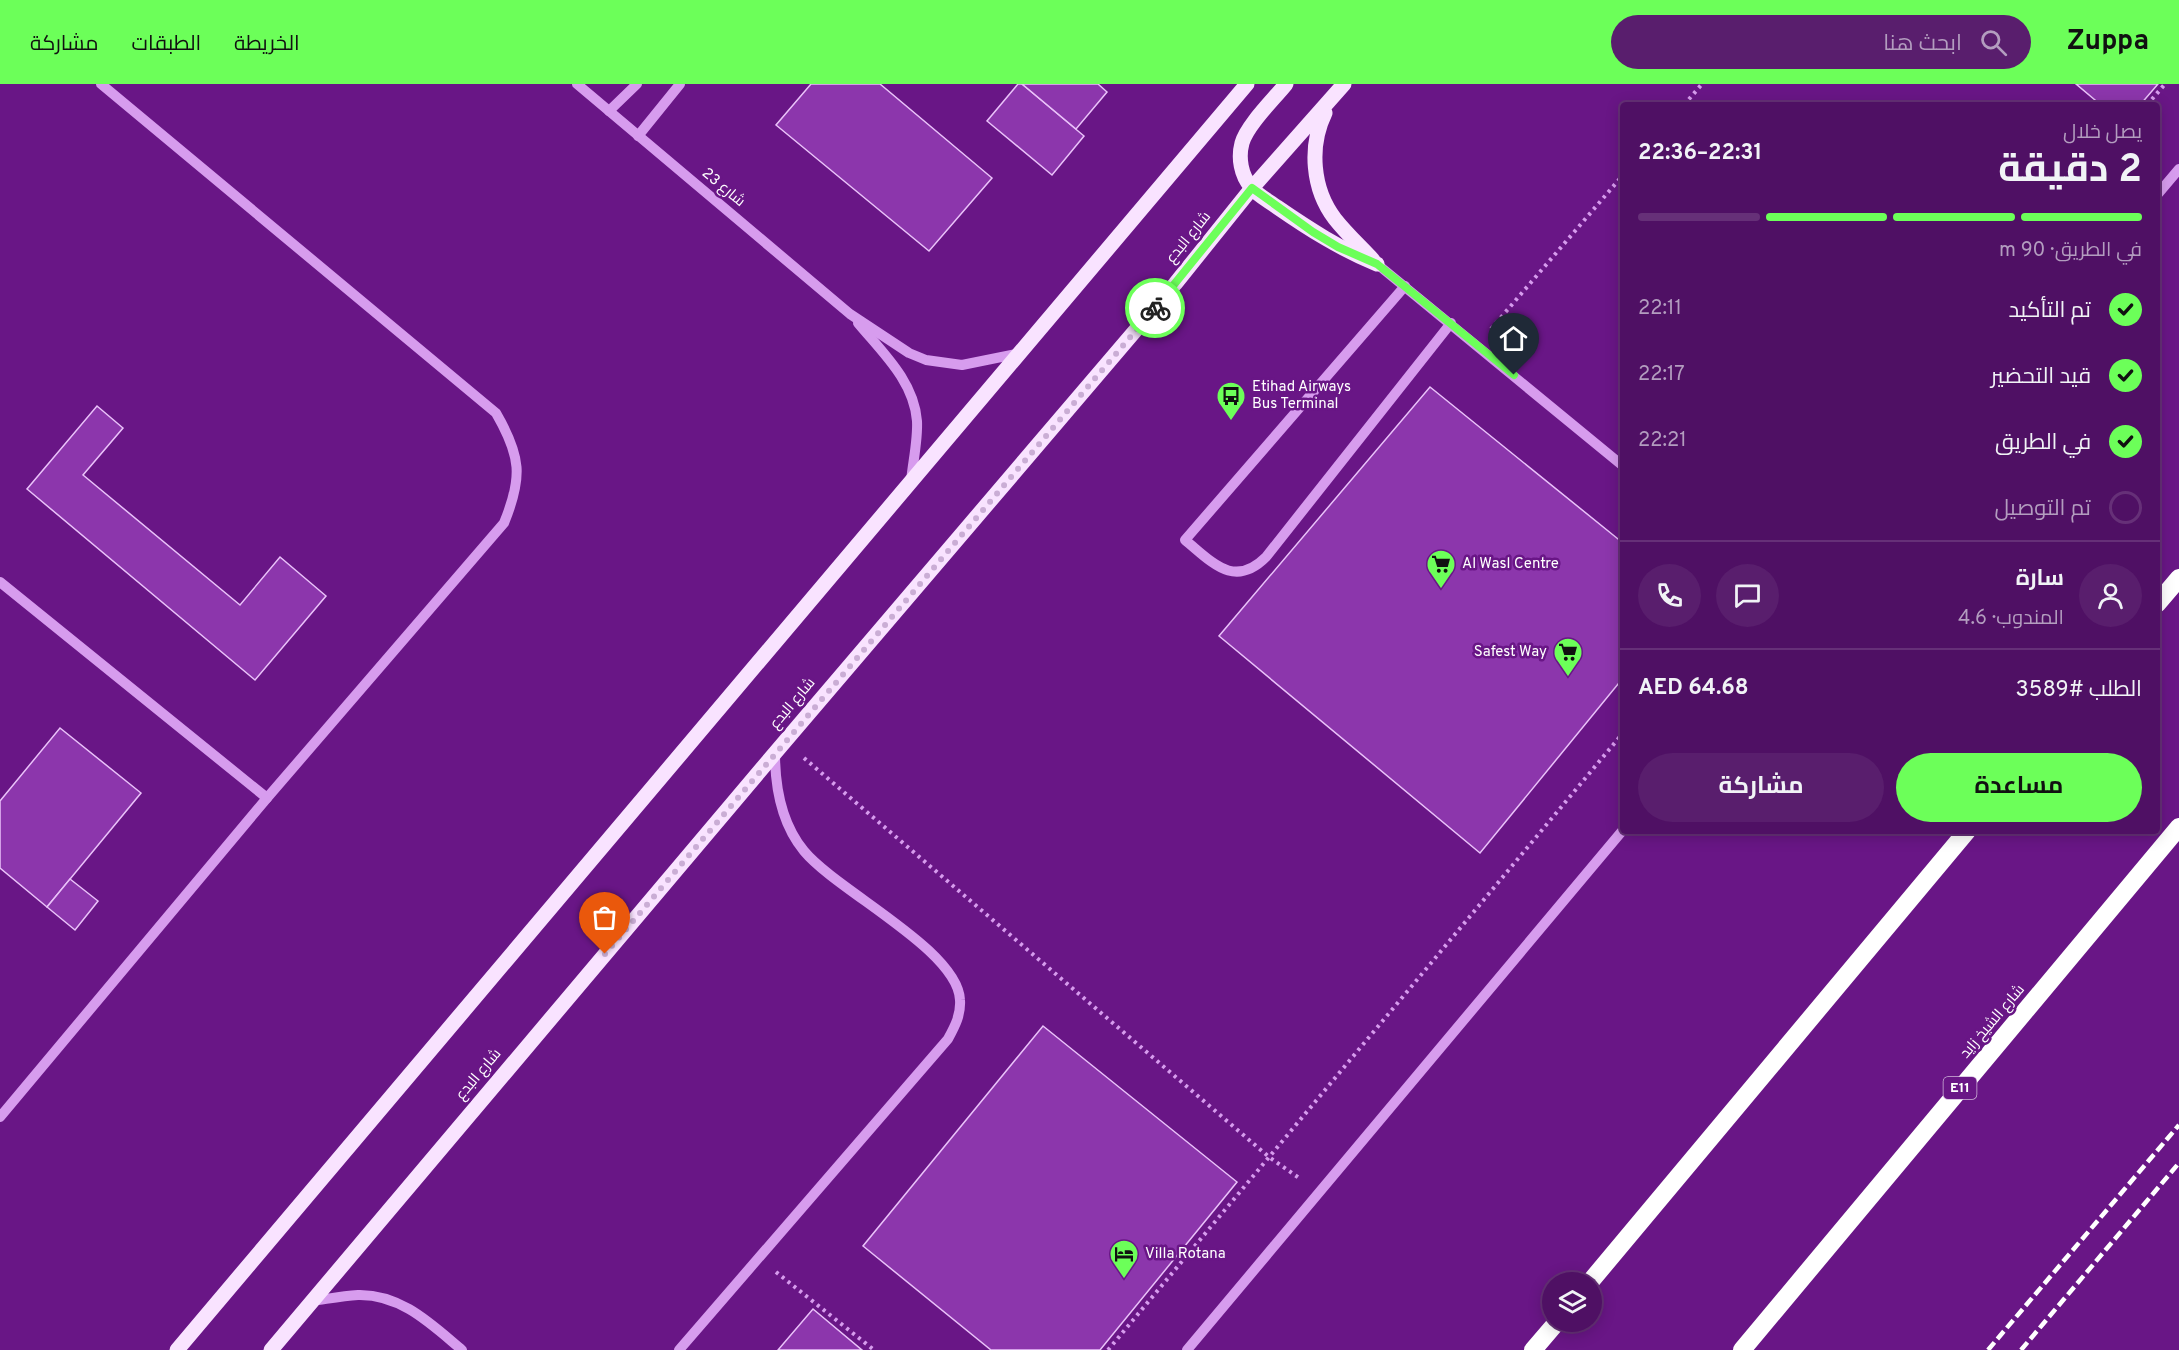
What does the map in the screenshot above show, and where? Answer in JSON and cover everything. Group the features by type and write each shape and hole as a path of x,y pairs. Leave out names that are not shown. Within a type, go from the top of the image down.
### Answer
{"highway":[{"path":"2160,600 2179,578"},
{"name":"شارع الشيخ زايد","path":"1742,1350 2179,827"},
{"path":"1598,1272 1964,834"},
{"path":"1533,1350 1548,1332"}],"main road":[{"path":"177,1350 1247,84"},
{"path":"1286,84 1242,140 1240,163 1252,188 1313,232 1338,247 1377,264"},
{"name":"شارع البدع","path":"271,1350 780,747 1175,284 1252,188 1344,84"},
{"path":"1331,100 1320,123 1315,147 1316,172 1322,196 1334,218 1377,264"}],"street":[{"path":"0,1117 267,798 504,523 515,496 517,467 515,457 510,438 496,413 101,84"},
{"name":"شارع 23","path":"577,84 850,314 909,353 926,360 962,365 981,363 1021,353"},
{"path":"609,111 637,84"},
{"path":"638,136 680,84"},
{"path":"2160,191 2179,169"},
{"path":"1377,264 1620,464"},
{"path":"1405,286 1185,540 1213,564 1235,573 1258,566 1266,558 1451,323"},
{"name":"شارع 23","path":"850,314 898,371 914,403 917,421 910,484"},
{"path":"0,582 267,798"},
{"path":"679,1350 948,1039 958,1020 960,999 954,979 942,963 902,928 821,867 804,851 790,828 780,804 775,778 780,747"},
{"path":"1187,1350 1620,834"},
{"path":"312,1301 359,1295 398,1302 415,1311 462,1350"}],"path":[{"path":"1687,102 1702,84"},
{"path":"2150,102 2165,84"},
{"path":"1477,345 1620,179"},
{"path":"1108,1350 1620,737"},
{"path":"780,747 1269,1157 1320,1192"},
{"path":"759,1258 874,1350"}],"building":[{"path":"811,84 880,84 992,178 929,251 776,125"},
{"path":"1018,84 1022,84 1084,136 1052,175 987,121"},
{"path":"1022,84 1098,84 1107,92 1076,129"},
{"path":"2076,84 2158,84 2143,102 2097,102"},
{"name":"Al Wasl Centre","path":"1430,387 1620,541 1620,682 1480,853 1219,636"},
{"path":"97,406 123,428 83,475 240,605 280,557 326,596 255,680 27,489"},
{"path":"60,728 141,793 47,907 0,868 0,801"},
{"path":"70,879 98,901 75,930 47,907"},
{"name":"Villa Rotana","path":"1043,1026 1237,1182 1100,1350 991,1350 863,1246"},
{"path":"813,1309 862,1350 778,1350"}],"railway":[{"path":"1988,1350 2179,1125"},
{"path":"2021,1350 2179,1163"}],"way so far":[{"path":"605,954 1155,308"}],"place":[{"name":"Etihad Airways Bus Terminal","path":"1231,422"},
{"name":"Al Wasl Centre","path":"1441,590"},
{"name":"Safest Way","path":"1568,678"},
{"name":"Villa Rotana","path":"1124,1280"}],"route":[{"path":"1155,308 1252,188 1313,232 1338,247 1377,264 1514,375"}]}
